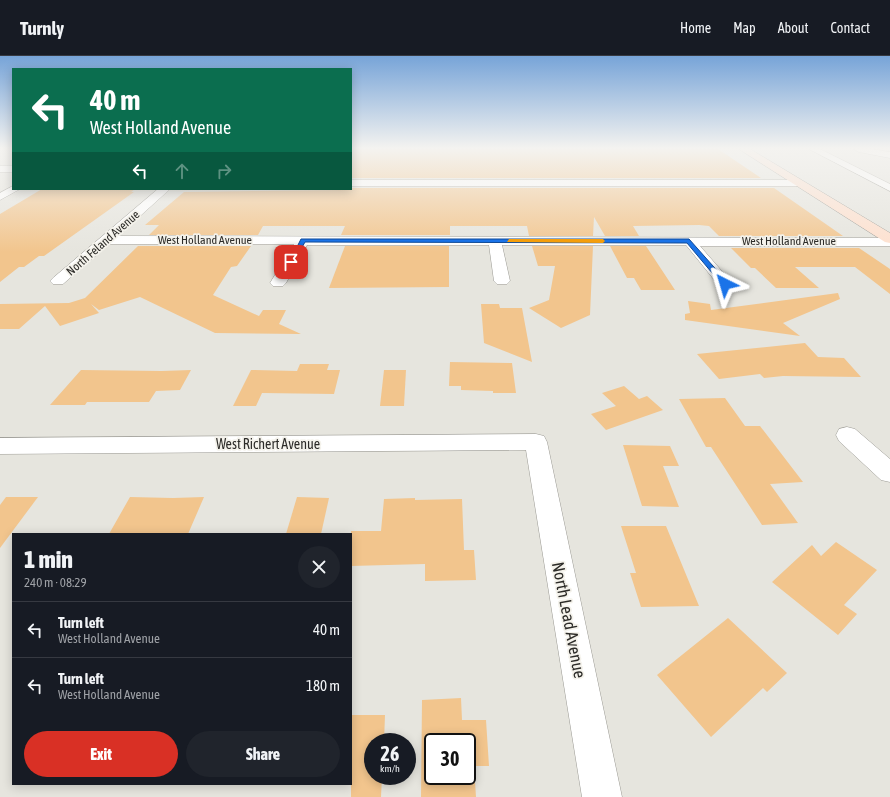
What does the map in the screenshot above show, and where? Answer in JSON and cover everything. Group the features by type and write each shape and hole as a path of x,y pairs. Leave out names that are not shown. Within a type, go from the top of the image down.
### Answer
{"main road":[{"path":"801,184 890,240"}],"street":[{"path":"0,197 13,190"},
{"name":"North Feland Avenue","path":"58,281 164,190"},
{"name":"West Holland Avenue","path":"106,240 890,240"},
{"path":"278,283 303,240"},
{"path":"495,241 502,281"},
{"path":"689,241 725,284"},
{"path":"847,435 890,472"},
{"name":"West Richert Avenue","path":"0,446 536,442"},
{"name":"North Lead Avenue","path":"536,442 602,797"}],"building":[{"path":"352,188 774,188 843,236 719,236 709,226 699,225 633,226 639,236 605,236 594,217 593,236 529,236 527,226 450,226 450,235 341,235 345,226 263,226 258,235 149,235 159,225 145,225 184,192 352,190"},
{"path":"40,190 134,190 131,192 134,192 44,256 39,256 24,267 19,267 0,282 0,214"},
{"path":"138,246 251,246 237,266 231,267 213,295 259,316 263,310 286,310 279,324 301,334 215,333 140,297 99,310 91,304 99,313 60,326 45,306 19,329 0,329 0,304 69,303 85,298"},
{"path":"345,246 449,246 449,287 329,288"},
{"path":"532,246 593,246 590,315 561,328 529,308 549,300 555,266 538,266"},
{"path":"610,246 646,246 675,290 641,290 634,278 627,278"},
{"path":"731,248 859,248 890,269 890,294 855,267 795,267 819,288 776,288 755,268 751,268"},
{"path":"838,293 840,299 783,323 800,336 685,320 685,314 690,313 688,301 710,304 711,310"},
{"path":"481,304 499,304 500,308 522,308 532,362 484,343"},
{"path":"805,343 818,357 844,358 861,377 783,376 764,378 760,374 719,379 697,354"},
{"path":"450,362 512,363 516,393 493,393 493,391 461,390 461,386 449,386"},
{"path":"300,364 329,364 327,370 340,370 334,394 262,393 256,406 233,406 251,370 297,371"},
{"path":"81,370 191,370 180,390 156,391 149,402 87,402 85,405 50,405"},
{"path":"384,370 406,370 404,406 380,406"},
{"path":"624,386 639,399 647,396 663,410 606,430 591,414 616,406 602,393"},
{"path":"725,398 745,426 760,426 803,482 770,484 798,523 762,525 711,447 706,447 679,399"},
{"path":"623,445 670,446 679,466 663,466 679,507 642,506"},
{"path":"6,497 38,497 0,548 0,505"},
{"path":"130,497 204,497 188,533 110,533"},
{"path":"297,497 329,498 321,533 286,533"},
{"path":"384,499 462,499 464,550 474,550 476,580 425,581 425,564 352,566 351,531 381,531"},
{"path":"621,526 666,526 699,606 641,607 630,573 636,573"},
{"path":"836,542 877,570 844,605 857,614 838,635 772,582 812,545 821,556"},
{"path":"728,618 787,673 767,692 763,688 711,737 657,675"},
{"path":"461,698 462,720 486,720 489,766 476,766 476,733 424,733 424,785 475,785 476,797 421,797 422,700"},
{"path":"352,715 385,715 384,733 364,733 364,785 382,785 381,797 351,797"}],"slow traffic":[{"path":"509,241 603,241"}],"route":[{"path":"291,262 303,240 689,241 725,284"}]}
